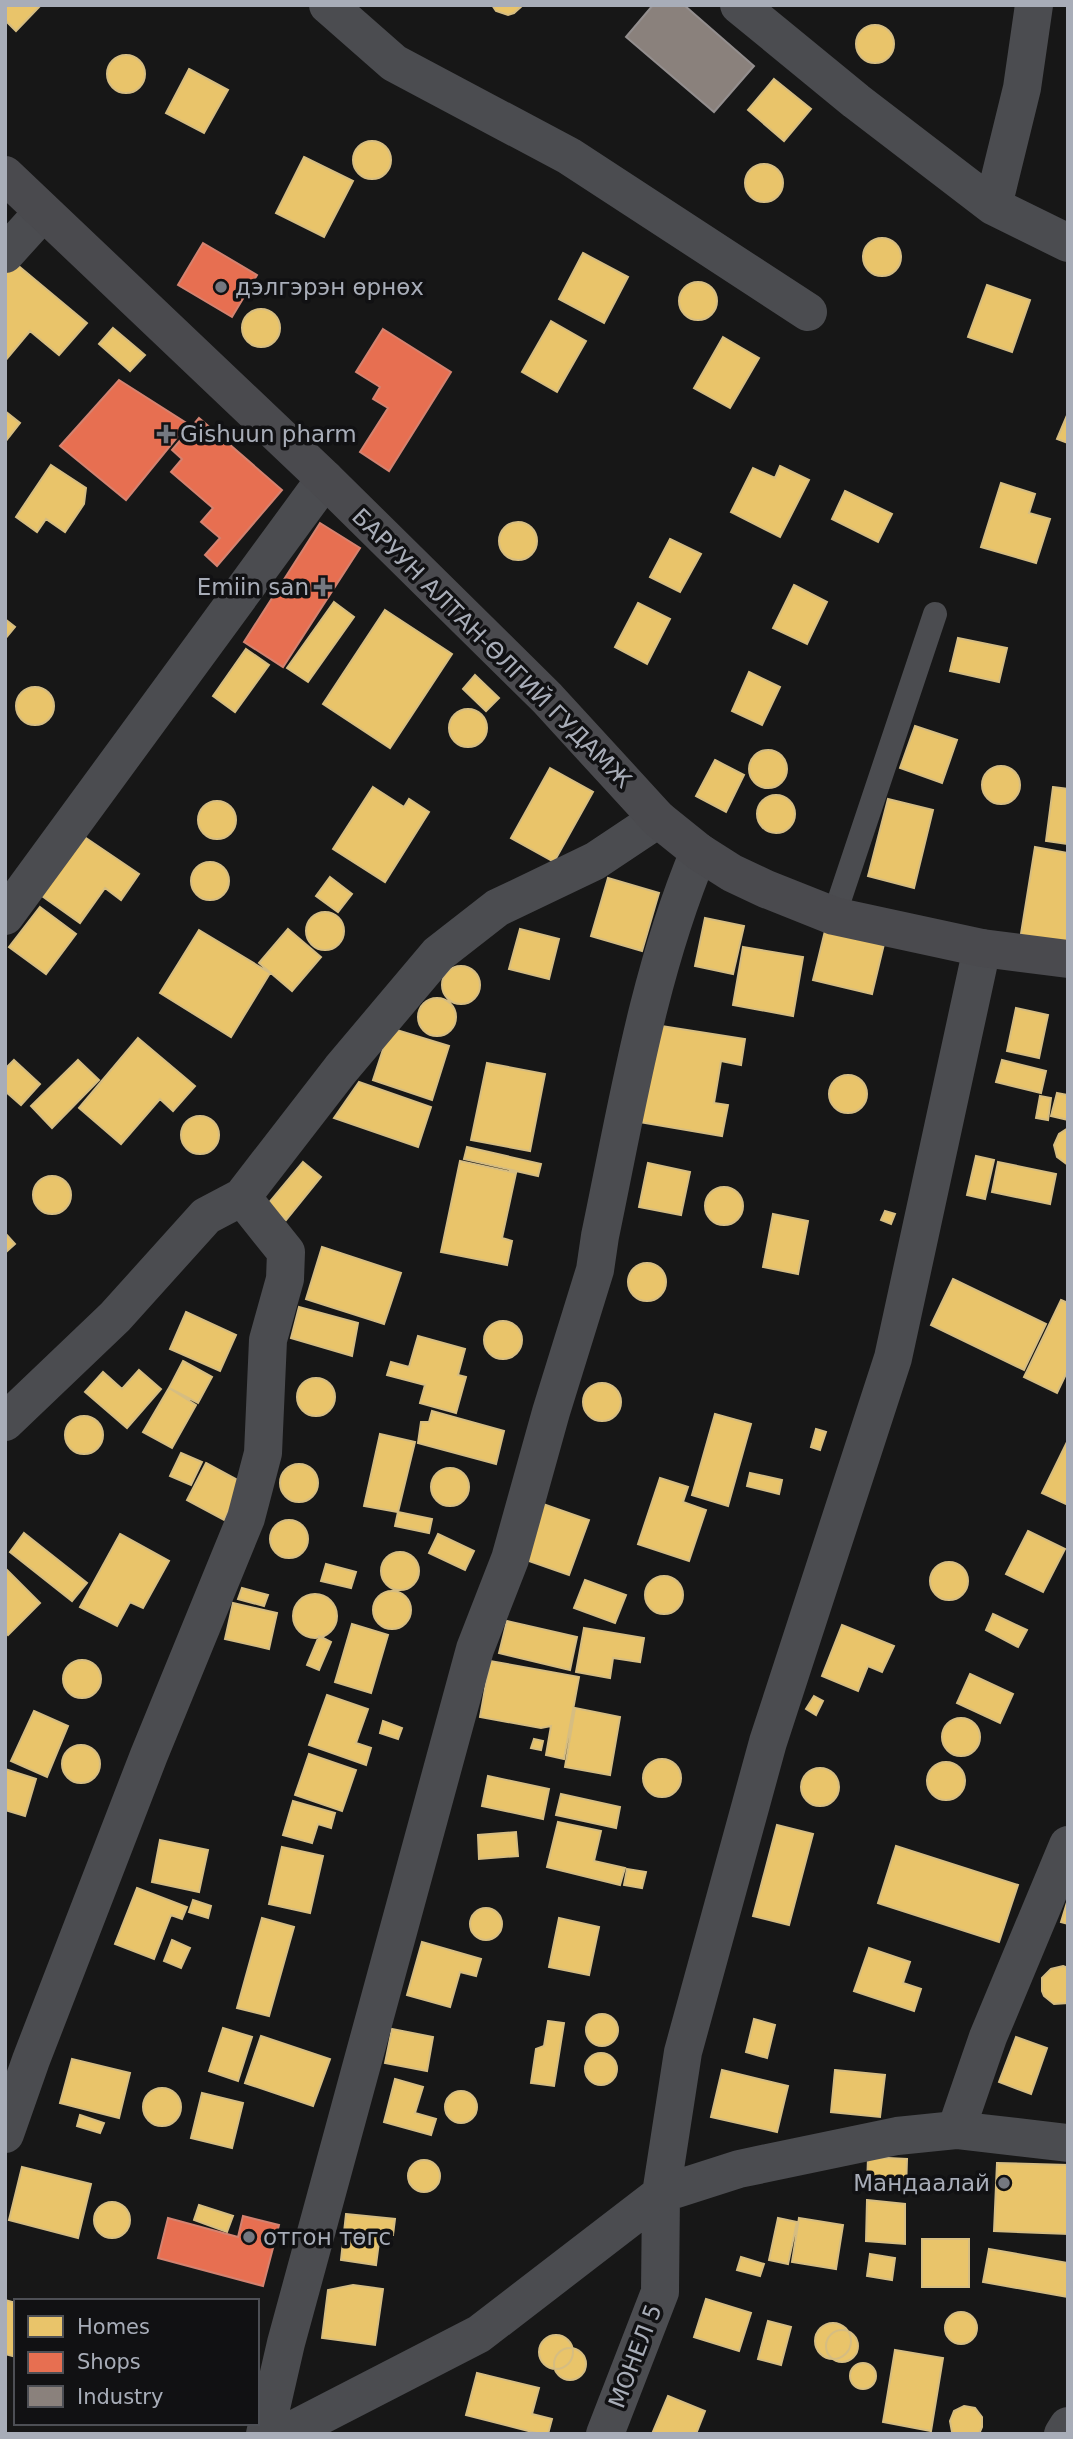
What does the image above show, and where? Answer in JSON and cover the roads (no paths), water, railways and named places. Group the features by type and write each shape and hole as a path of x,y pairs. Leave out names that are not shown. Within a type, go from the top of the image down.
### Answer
{"main road":[{"name":"БАРУУН АЛТАН-ӨЛГИЙ ГУДАМЖ","path":"5,174 325,479 547,698 658,818 699,852 732,873 834,916 982,948 1068,959"}],"street":[{"path":"328,5 394,63 569,156 808,312"},
{"path":"739,5 856,102 993,206 1068,243"},
{"path":"993,206 1022,88 1034,5"},
{"path":"5,254 43,212"},
{"path":"5,916 325,479"},
{"path":"5,1422 115,1317 206,1216 242,1197 341,1069 438,954 497,908 595,861 658,818"},
{"path":"265,2434 286,2343 475,1649 510,1559 551,1412 595,1270 646,1020 681,896 699,852"},
{"name":"МОНЕЛ 5","path":"606,2434 660,2292 661,2194 683,2052 768,1742 893,1358 982,948"},
{"path":"5,2134 149,1755 246,1518 263,1453 268,1340 285,1279 286,1252 242,1197"},
{"path":"956,2130 988,2037 1068,1845"},
{"path":"285,2434 479,2334 661,2194 739,2169 897,2136 956,2130 1068,2143"},
{"path":"1063,2434 1068,2426"}],"lane":[{"path":"834,916 935,614"}],"place":[{"name":"дэлгэрэн өрнөх","path":"221,287"},
{"name":"Gishuun pharm","path":"166,434"},
{"name":"Emiin san","path":"323,587"},
{"name":"Мандаалай","path":"1004,2183"},
{"name":"отгон төгс","path":"249,2237"}]}
